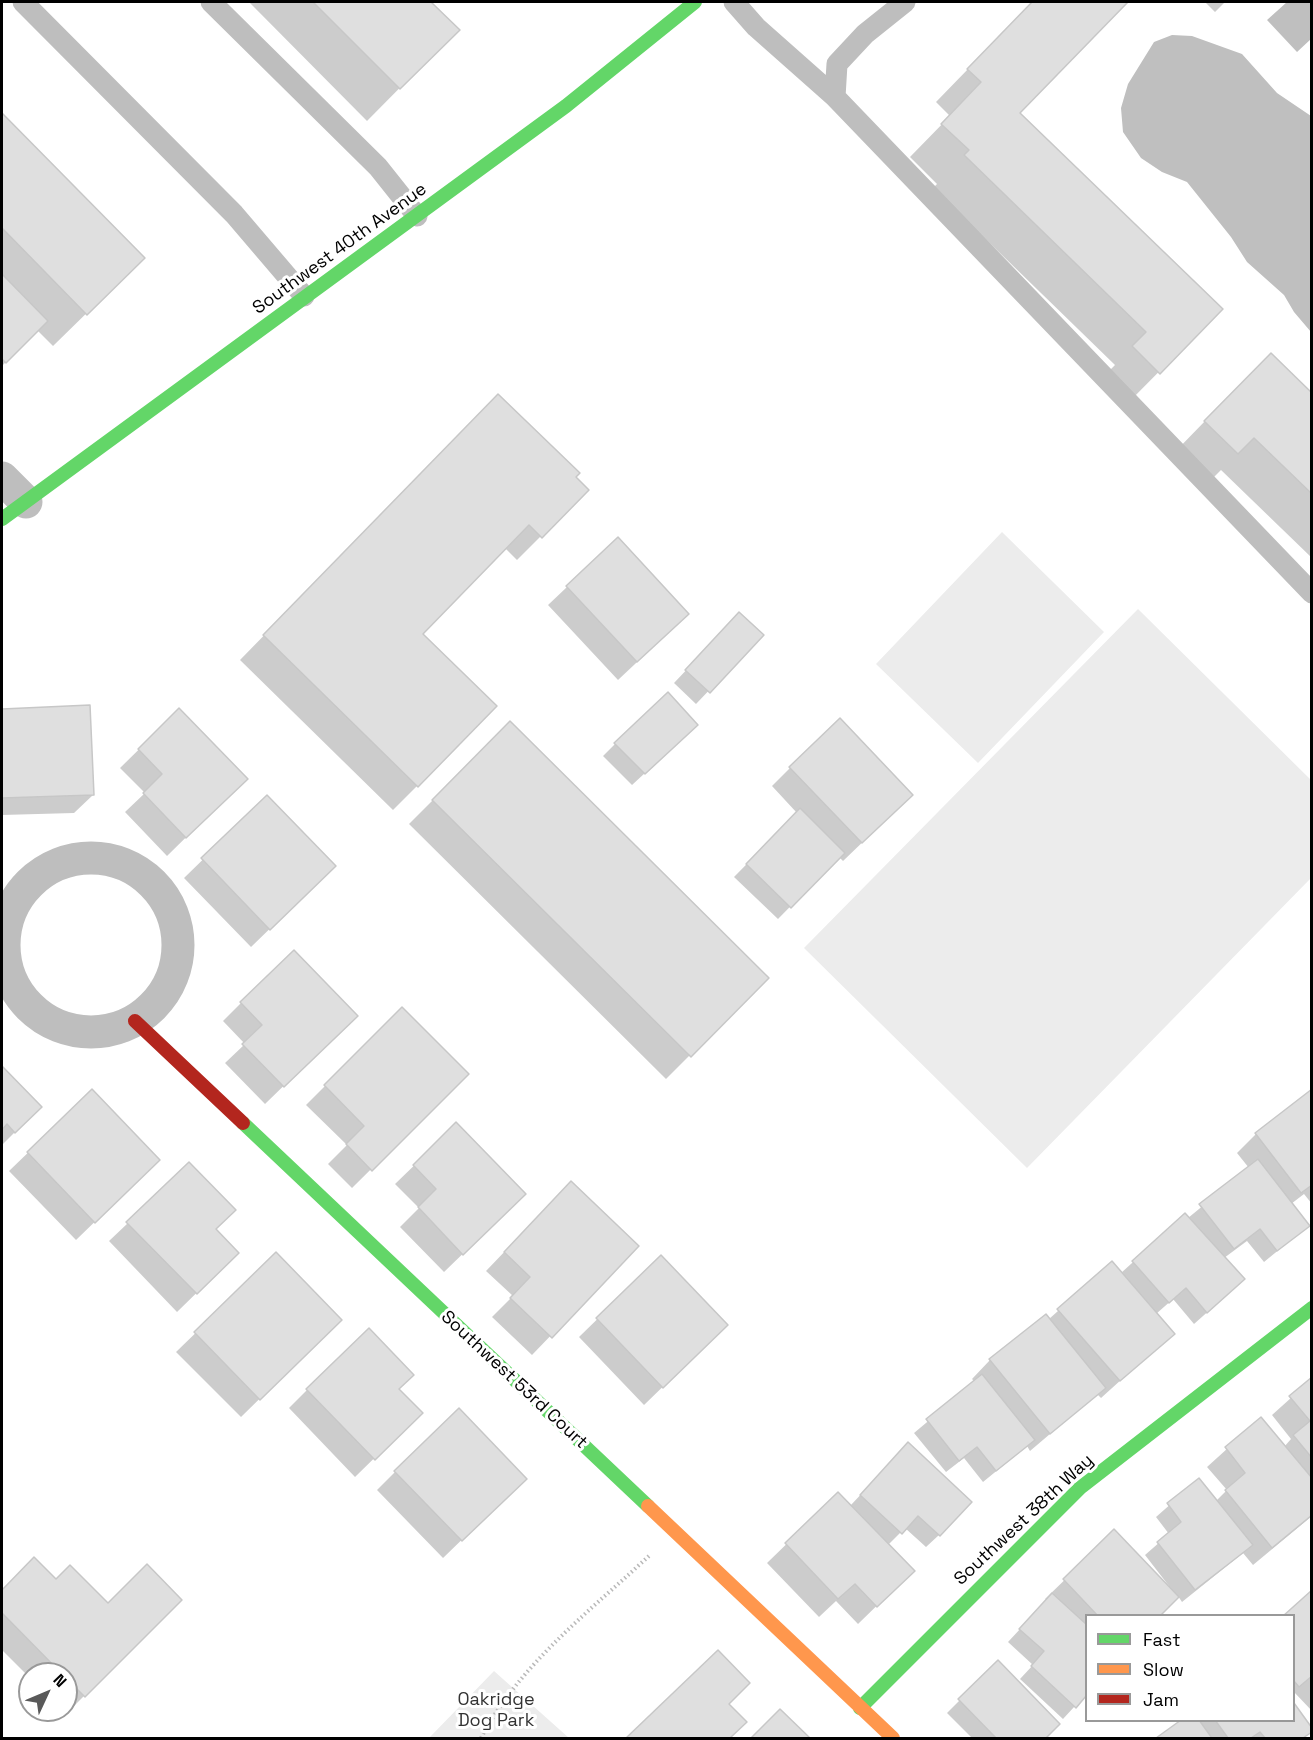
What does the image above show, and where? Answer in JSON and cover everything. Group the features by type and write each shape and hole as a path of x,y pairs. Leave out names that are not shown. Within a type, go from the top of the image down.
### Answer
{"street":[{"name":"Southwest 40th Avenue","path":"14,511 566,106 695,2"},
{"path":"2,478 14,511"},
{"path":"99,858 126,865 149,880 166,901 176,927 176,963 171,981 156,1004 135,1021 106,1032 76,1032 47,1021 23,1002 8,975 3,945 8,916 23,889 46,869 72,859 99,858"},
{"name":"Southwest 53rd Court","path":"135,1021 893,1738"},
{"name":"Southwest 38th Way","path":"860,1708 1080,1488 1311,1308"}],"lane":[{"path":"23,2 234,214 304,296"},
{"path":"211,2 378,167 417,216"},
{"path":"734,2 756,27 835,97 1311,593"},
{"path":"835,97 837,64 865,34 905,2"}],"path":[{"path":"481,1738 496,1709 533,1664 674,1532"}],"green space":[{"path":"1002,532 1104,632 978,763 876,664"},
{"path":"1138,609 1311,780 1311,878 1027,1168 804,948"},
{"name":"Oakridge Dog Park","path":"494,1671 569,1738 429,1738"}],"shaded area":[{"path":"1287,2 1311,2 1311,39 1297,52 1267,20"},
{"path":"1172,35 1192,36 1242,54 1277,93 1311,116 1311,332 1294,312 1284,295 1247,262 1231,237 1187,182 1162,172 1141,158 1123,132 1121,108 1128,84 1154,42"}],"building":[{"path":"313,2 431,2 460,30 400,89"},
{"path":"1032,2 1128,2 1020,113 1223,309 1160,374 1132,346 1146,332 964,155 969,150 941,124 981,82 967,69"},
{"path":"2,113 145,258 87,315 2,228"},
{"path":"2,274 48,321 6,363 2,359"},
{"path":"1271,353 1312,393 1312,494 1254,438 1238,454 1204,421"},
{"path":"498,394 580,473 576,477 589,490 542,538 529,525 423,634 497,706 418,787 263,635"},
{"path":"618,537 689,614 637,662 566,586"},
{"path":"739,612 764,635 710,693 685,670"},
{"path":"668,692 698,725 645,774 614,743"},
{"path":"90,705 94,795 2,798 2,709"},
{"path":"179,708 248,779 186,838 143,793 162,774 138,749"},
{"path":"840,718 913,795 862,843 789,767"},
{"path":"510,721 769,978 691,1057 432,800"},
{"path":"267,795 336,866 270,930 201,858"},
{"path":"800,808 845,853 791,908 746,864"},
{"path":"294,950 358,1016 284,1087 242,1044 262,1025 240,1002"},
{"path":"402,1007 469,1074 372,1171 346,1144 364,1126 324,1085"},
{"path":"2,1066 42,1107 15,1133 7,1124 2,1130"},
{"path":"92,1089 160,1160 95,1223 27,1152"},
{"path":"1312,1089 1312,1185 1301,1193 1255,1133"},
{"path":"456,1122 526,1194 463,1255 418,1207 436,1189 413,1165"},
{"path":"1258,1159 1310,1226 1277,1251 1260,1229 1234,1249 1199,1204"},
{"path":"189,1162 236,1210 216,1229 239,1253 197,1294 126,1222"},
{"path":"571,1181 639,1246 552,1338 510,1298 530,1277 504,1252"},
{"path":"1185,1213 1245,1279 1207,1313 1186,1288 1169,1303 1132,1261"},
{"path":"276,1252 342,1320 260,1400 194,1332"},
{"path":"661,1255 728,1325 663,1388 596,1318"},
{"path":"1112,1261 1175,1334 1120,1381 1057,1309"},
{"path":"1046,1314 1106,1388 1050,1434 989,1359"},
{"path":"369,1328 414,1375 399,1389 423,1413 375,1460 306,1389"},
{"path":"982,1374 1035,1440 996,1471 977,1447 959,1461 926,1419"},
{"path":"1312,1377 1312,1458 1293,1435 1310,1421 1289,1396"},
{"path":"459,1408 527,1479 462,1541 394,1471"},
{"path":"1261,1417 1312,1478 1312,1515 1272,1548 1225,1490 1245,1473 1225,1447"},
{"path":"908,1442 972,1502 940,1536 918,1516 902,1534 860,1495"},
{"path":"1199,1478 1253,1545 1195,1590 1157,1542 1181,1522 1167,1503"},
{"path":"838,1492 915,1571 877,1607 855,1584 838,1599 785,1543"},
{"path":"1114,1529 1179,1597 1162,1614 1096,1614 1063,1579"},
{"path":"34,1557 56,1579 70,1565 108,1603 147,1564 182,1600 85,1697 78,1690 78,1662 50,1662 2,1613 2,1590"},
{"path":"1312,1590 1312,1676 1299,1687 1295,1682 1295,1614 1285,1614"},
{"path":"1052,1593 1085,1623 1085,1697 1076,1708 1031,1666 1044,1651 1019,1629"},
{"path":"718,1650 750,1683 729,1704 747,1722 730,1738 626,1738"},
{"path":"998,1660 1060,1724 1046,1738 996,1738 958,1699"},
{"path":"1295,1704 1312,1728 1312,1732 1303,1738 1265,1738 1260,1732 1251,1738 1228,1738 1216,1722 1295,1722"},
{"path":"780,1709 810,1738 751,1738"},
{"path":"1178,1722 1200,1722 1212,1738 1156,1738"}],"traffic: fast":[{"path":"2,519 566,106 695,2"},
{"path":"243,1123 648,1506"},
{"path":"860,1708 1080,1488 1312,1308"}],"traffic: slow":[{"path":"648,1506 893,1738"}],"traffic: jam":[{"path":"135,1021 243,1123"}]}
